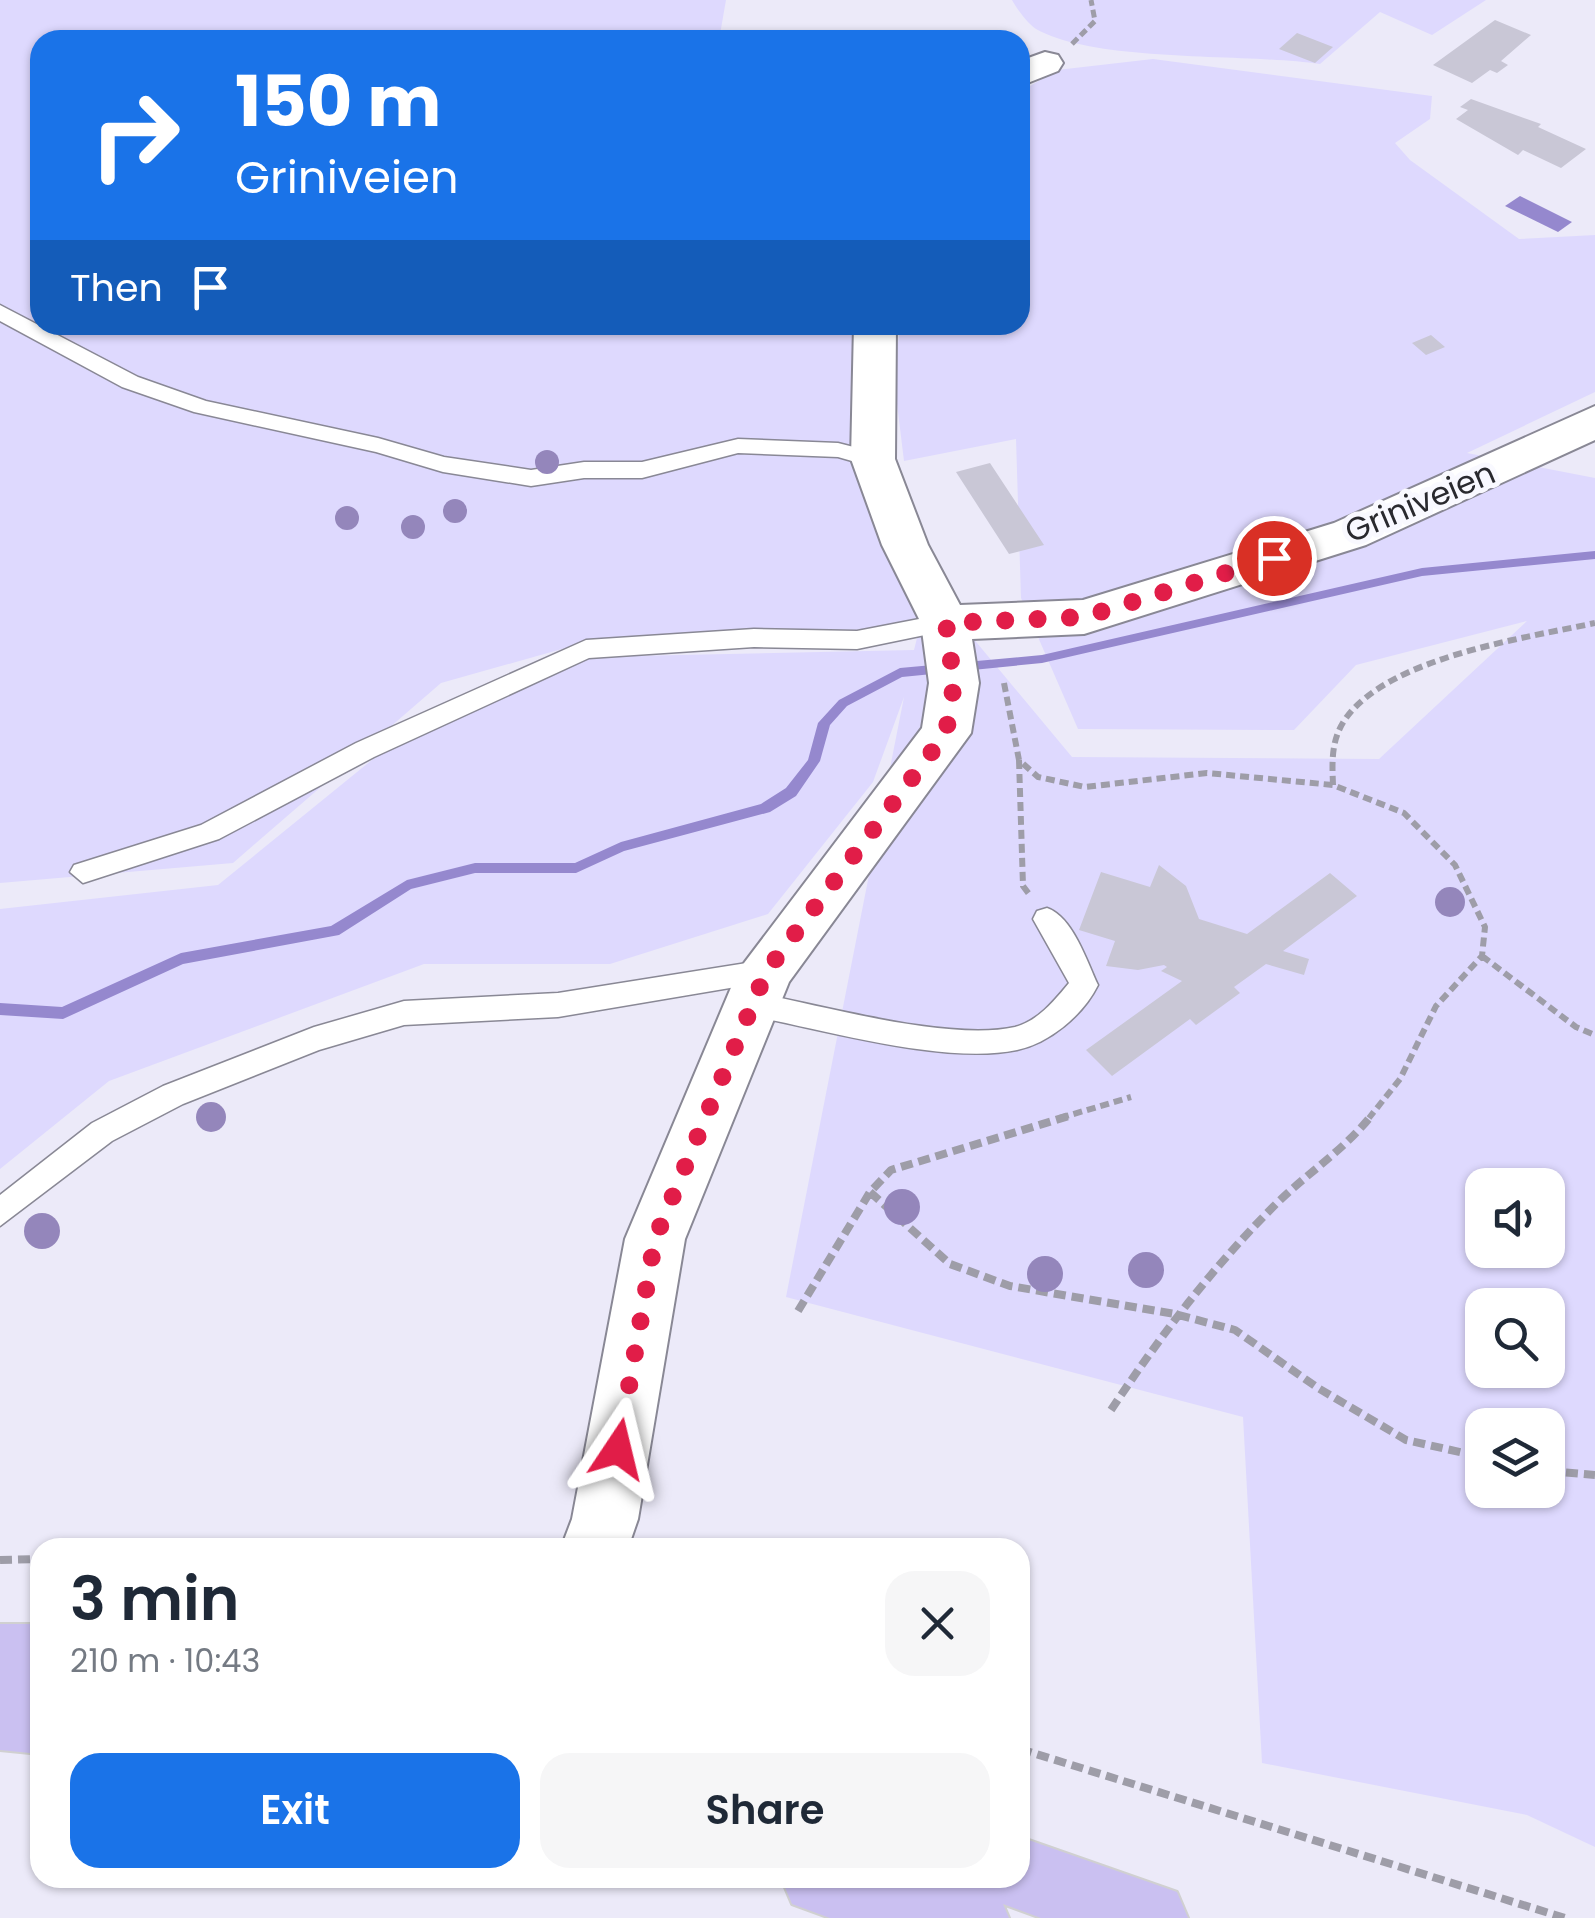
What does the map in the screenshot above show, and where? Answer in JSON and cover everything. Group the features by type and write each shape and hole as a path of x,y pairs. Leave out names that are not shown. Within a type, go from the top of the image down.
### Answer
{"main road":[{"path":"0,1658 30,1659"},
{"path":"0,1715 30,1718"},
{"path":"1030,1877 1150,1918"},
{"path":"856,1888 972,1918"}],"street":[{"path":"602,1538 655,1239 759,988 946,733 963,658 905,545 873,459 875,335"},
{"name":"Griniveien","path":"963,658 1350,534 1556,444 1595,420"}],"lane":[{"path":"0,312 30,328"},
{"path":"43,335 130,382 202,407 378,445 442,464 531,478 584,470 642,470 738,446 823,449 873,459"},
{"path":"83,872 210,832 365,750 586,649 754,638 857,640 963,658"},
{"path":"0,1214 102,1132 173,1096 314,1039 404,1014 759,988 969,1041 1018,1038 1056,1018 1084,985 1070,952 1047,919"}],"path":[{"path":"1032,69 1067,50 1095,20 1092,0"},
{"path":"1333,785 1333,744 1350,715 1385,686 1423,666 1595,622"},
{"path":"963,658 1019,760 1038,778 1085,787 1208,773 1333,785 1404,813 1456,865 1484,927 1482,956 1436,1006 1400,1079 1354,1137 1276,1204 1175,1314 1110,1410"},
{"path":"1019,760 1023,886 1047,919"},
{"path":"1482,956 1576,1027 1595,1035"},
{"path":"798,1311 870,1192 891,1170 1131,1097"},
{"path":"870,1192 950,1264 1010,1286 1175,1314 1235,1330 1318,1388 1406,1440 1465,1453"},
{"path":"1565,1473 1595,1475"},
{"path":"0,1560 30,1559"},
{"path":"1030,1753 1565,1918"}],"shaded area":[{"path":"0,0 726,0 721,30 30,30 30,335 856,335 898,548 1072,757 1379,759 1527,621 1356,665 1294,730 1078,729 1021,598 1016,439 904,461 893,371 899,335 1030,335 1030,86 1057,70 1153,59 1432,96 1430,119 1395,143 1410,160 1519,239 1595,235 1595,392 1467,453 1595,478 1595,1847 1527,1815 1262,1763 1243,1417 786,1297 904,697 873,782 768,914 610,964 424,964 109,1081 0,1169 0,909 218,885 442,703 586,657 914,650 917,638 583,643 441,683 233,863 0,883"},
{"path":"1012,0 1486,0 1432,35 1380,12 1320,64 1095,47 1036,29"},
{"path":"1520,196 1572,222 1558,232 1505,206"}],"building":[{"path":"1495,20 1531,35 1501,61 1508,65 1497,73 1490,70 1472,83 1433,65"},
{"path":"1297,33 1333,47 1315,63 1279,49"},
{"path":"1471,99 1541,124 1538,127 1586,149 1561,168 1523,150 1518,155 1456,119 1468,110 1460,107"},
{"path":"1431,335 1445,347 1426,355 1412,343"},
{"path":"990,463 1044,545 1009,554 956,472"},
{"path":"1159,865 1186,886 1199,919 1247,934 1330,873 1357,896 1283,951 1309,959 1304,975 1266,964 1234,987 1240,993 1196,1025 1190,1019 1112,1076 1086,1050 1182,981 1161,971 1167,967 1164,965 1138,970 1106,966 1115,941 1079,930 1101,872 1150,887"}],"waterway":[{"path":"0,1009 63,1013 181,959 334,931 407,885 475,868 576,868 621,847 765,808 791,792 814,761 824,723 843,703 900,673 1042,659 1422,572 1595,555"}],"route":[{"path":"618,1449 655,1239 766,972 854,850 914,780 946,733 954,684 946,623 1084,617 1274,558"}]}
